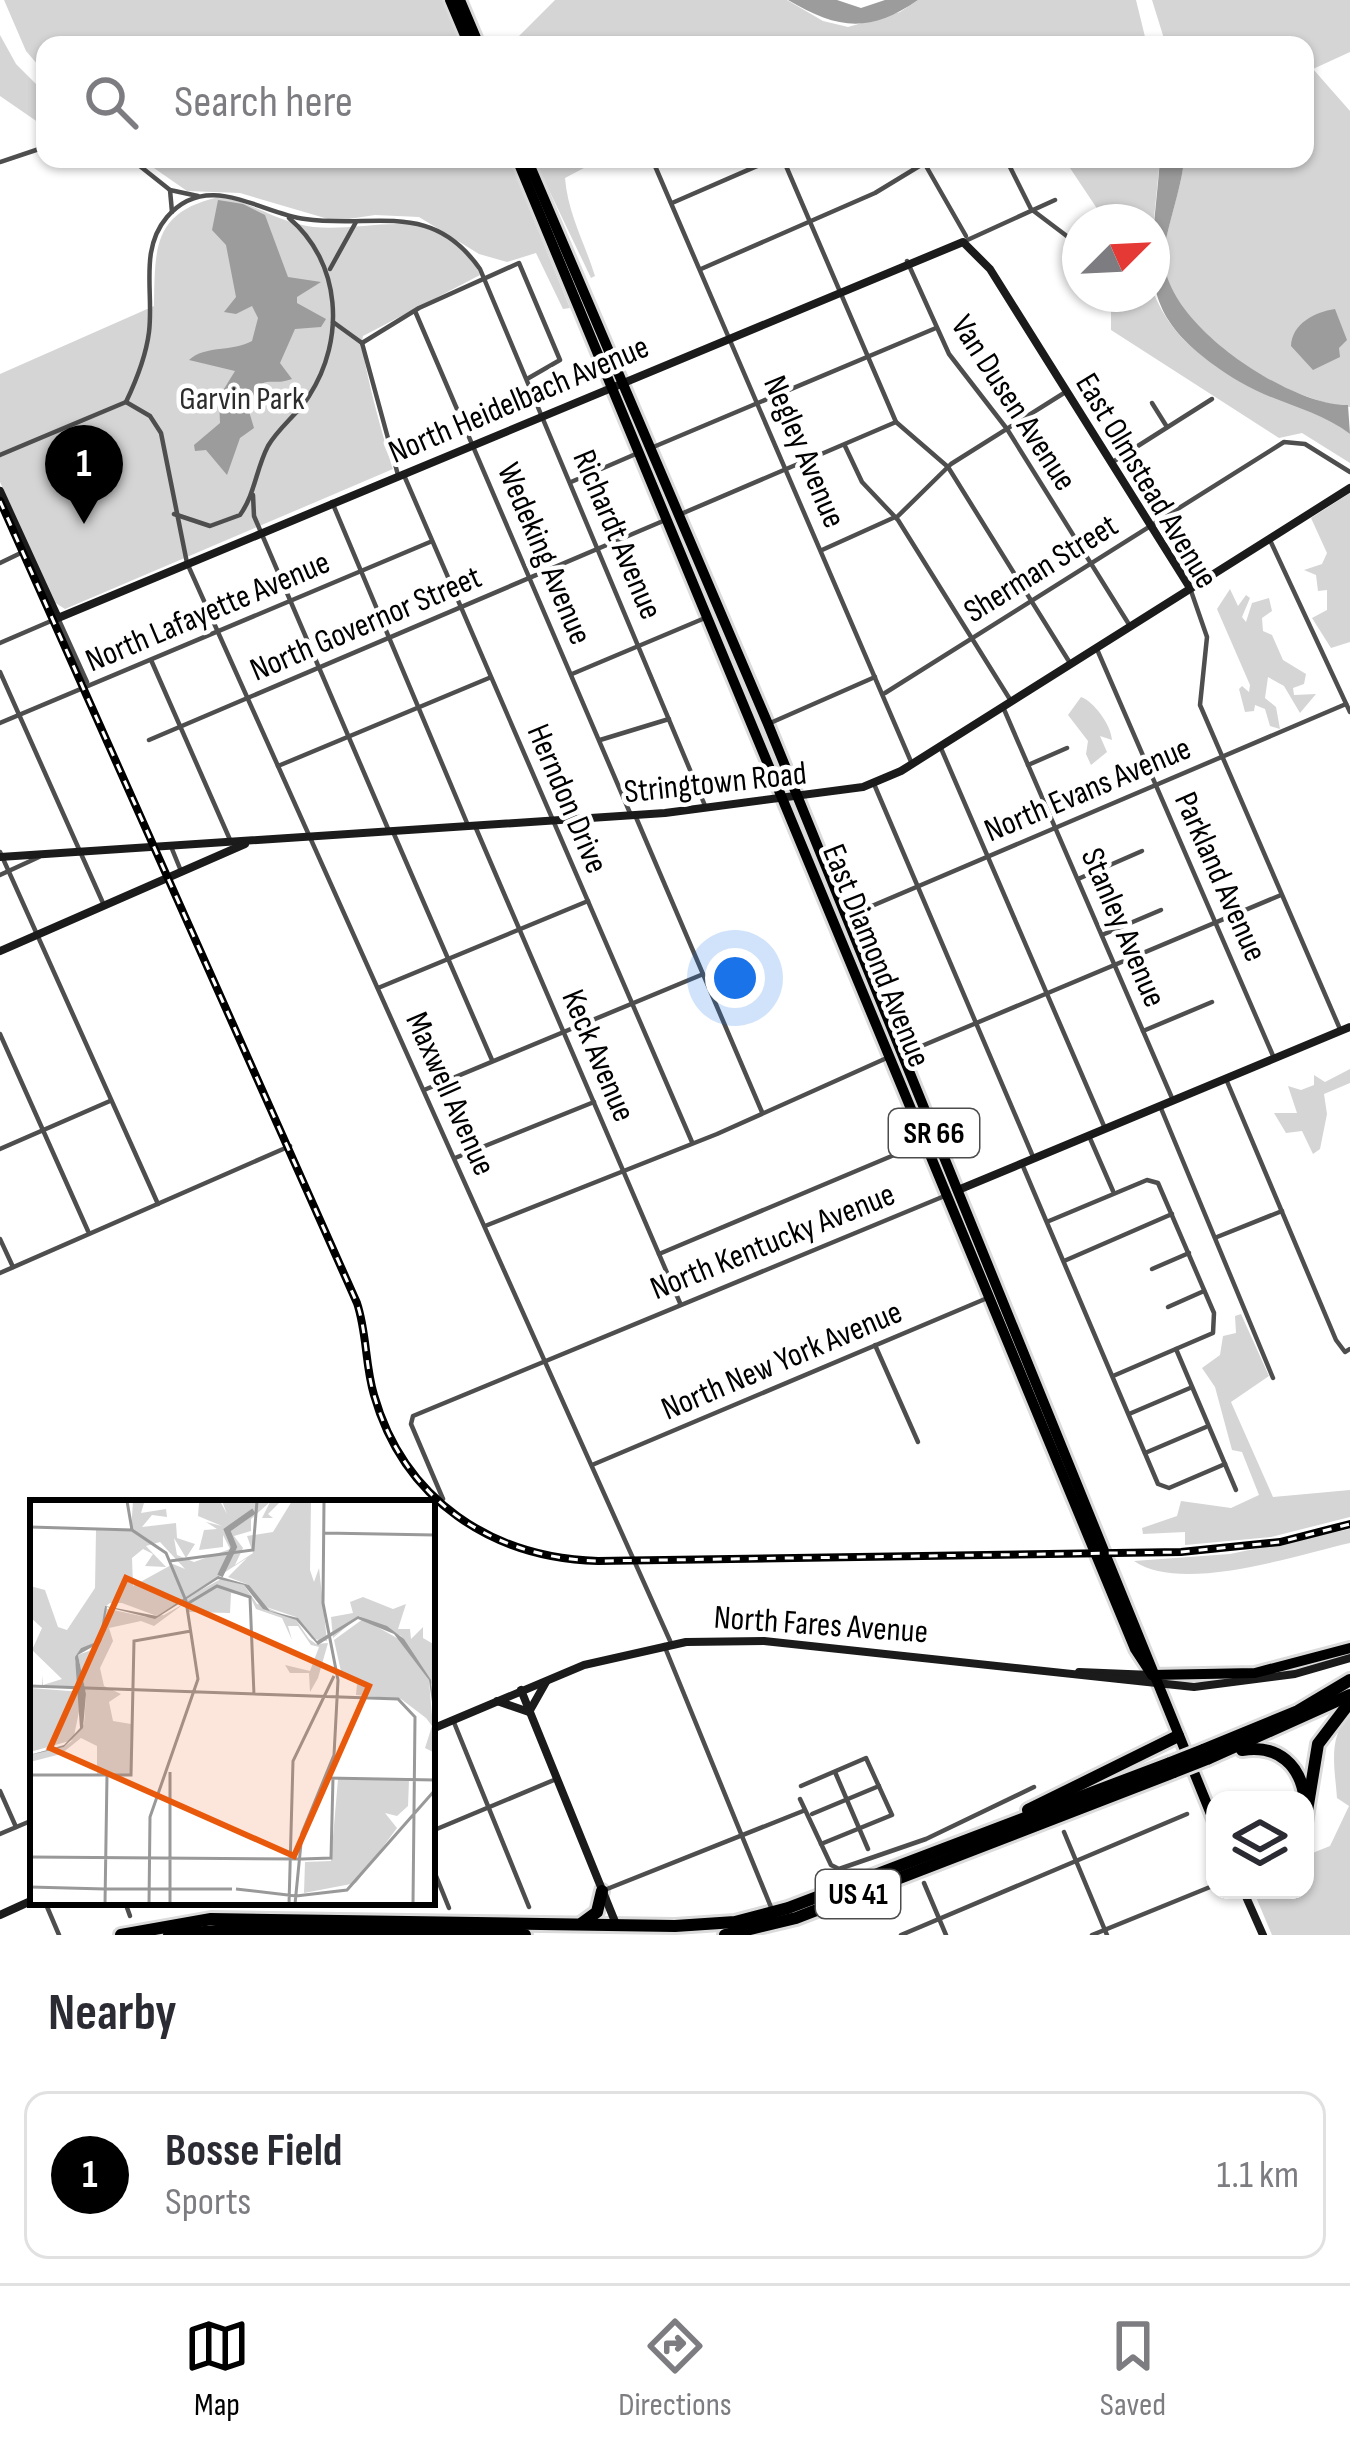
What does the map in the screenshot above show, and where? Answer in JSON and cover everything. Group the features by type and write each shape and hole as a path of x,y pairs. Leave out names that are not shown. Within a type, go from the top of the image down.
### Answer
{"highway":[{"name":"US 41","path":"121,1935 212,1918 580,1924 618,1930 706,1925 773,1913 1205,1755 1298,1711 1350,1680"},
{"path":"1310,1791 1318,1744 1350,1698"},
{"name":"US 41","path":"1205,1755 1229,1751 1350,1698"},
{"path":"944,1848 1178,1736"},
{"path":"1229,1751 1259,1748 1281,1755 1299,1776 1303,1791"},
{"name":"US 41","path":"725,1935 796,1918 1172,1767"},
{"path":"580,1924 596,1914 602,1892"},
{"path":"169,1935 228,1930 526,1935"}],"main road":[{"path":"457,5 466,36"},
{"path":"457,5 474,36"},
{"name":"SR 66","path":"522,168 561,251"},
{"name":"SR 66","path":"530,168 561,251"},
{"name":"East Diamond Avenue","path":"561,251 768,724 792,797 896,1056 1151,1661 1154,1679"},
{"name":"East Diamond Avenue","path":"674,517 710,616 846,916 926,1142 952,1193 988,1298 1135,1649 1154,1679 1206,1803"},
{"name":"North Fares Avenue","path":"1154,1679 1244,1674 1350,1648"},
{"path":"1127,1673 1135,1667 1135,1649"}],"street":[{"path":"0,162 36,150"},
{"path":"142,168 170,190 245,198 287,216 357,222 387,217 432,228 469,254 484,278"},
{"name":"Negley Avenue","path":"656,168 912,764"},
{"path":"672,203 752,168"},
{"path":"787,168 896,422 948,467 1070,664"},
{"path":"701,269 810,223 913,168"},
{"name":"East Olmstead Avenue","path":"929,168 964,240 983,260 1190,588 1208,637 1200,704 1281,895 1345,1029"},
{"path":"1010,168 1031,209 1062,232"},
{"path":"170,190 172,212"},
{"path":"0,455 126,402 149,333 150,250 172,212 201,196"},
{"name":"North Heidelbach Avenue","path":"0,643 1055,200"},
{"path":"240,515 267,448 313,391 330,343 333,322 328,274 314,240 287,216"},
{"path":"328,274 357,222"},
{"name":"Van Dusen Avenue","path":"908,260 949,355 1006,429 1130,626"},
{"path":"333,322 362,343 415,311 519,263 560,360 527,379"},
{"name":"Richardt Avenue","path":"484,278 706,808"},
{"name":"Wedeking Avenue","path":"415,311 762,1112"},
{"path":"571,482 937,328"},
{"path":"330,343 344,334"},
{"name":"Herndon Drive","path":"362,343 400,474 692,1142"},
{"path":"822,550 895,517 948,467 1066,392"},
{"path":"1111,463 1212,400"},
{"name":"Maxwell Avenue","path":"126,402 150,416 161,433 187,562 592,1465 773,1913"},
{"path":"1152,403 1167,427"},
{"name":"North Governor Street","path":"149,740 896,422"},
{"name":"Sherman Street","path":"883,694 1284,442 1305,444 1350,472"},
{"name":"Stanley Avenue","path":"844,446 862,482 895,517 972,638 1007,704 1028,765 1173,1100"},
{"name":"Stringtown Road","path":"1,856 633,815 874,784 1350,488"},
{"path":"254,489 254,516 492,1062"},
{"path":"0,491 87,682"},
{"name":"Keck Avenue","path":"332,502 680,1303"},
{"path":"174,514 209,526 240,515 254,516"},
{"path":"1269,538 1350,712"},
{"name":"North Lafayette Avenue","path":"0,723 87,682 151,660 432,541"},
{"path":"0,562 27,550"},
{"path":"572,674 710,616"},
{"name":"Parkland Avenue","path":"1096,647 1274,1058"},
{"path":"151,660 231,842"},
{"path":"0,672 104,906"},
{"path":"278,766 491,677"},
{"path":"768,724 875,677"},
{"name":"North Evans Avenue","path":"846,916 1346,704"},
{"path":"600,740 672,718"},
{"path":"940,746 1105,1129"},
{"path":"1028,765 1067,748"},
{"path":"874,784 1034,1159"},
{"path":"0,951 251,841"},
{"path":"170,846 181,871"},
{"path":"1078,879 1142,851"},
{"path":"0,874 45,854"},
{"path":"1,856 158,1204"},
{"path":"485,1226 1281,895"},
{"path":"378,988 588,901"},
{"path":"1102,935 1162,910"},
{"path":"424,1090 701,975"},
{"path":"1143,1031 1212,1003"},
{"name":"North Kentucky Avenue","path":"443,1499 411,1424 413,1416 1345,1029"},
{"path":"0,1034 89,1233"},
{"path":"1226,1078 1347,1351"},
{"path":"0,1149 111,1100"},
{"path":"455,1158 594,1102"},
{"path":"1160,1106 1273,1378"},
{"path":"1089,1136 1114,1193"},
{"path":"659,1253 926,1142"},
{"path":"0,1273 290,1146"},
{"path":"1022,1164 1164,1488 1225,1464"},
{"path":"1047,1222 1147,1180 1160,1185 1217,1323 1213,1333 1113,1376"},
{"path":"1217,1238 1282,1211"},
{"path":"1064,1261 1172,1214"},
{"path":"0,1239 13,1267"},
{"path":"1152,1269 1189,1253"},
{"path":"1168,1307 1204,1292"},
{"name":"North New York Avenue","path":"592,1465 988,1298"},
{"path":"875,1346 918,1442"},
{"path":"1176,1349 1236,1490"},
{"path":"1129,1414 1192,1387"},
{"path":"1145,1453 1209,1426"},
{"name":"North Fares Avenue","path":"435,1728 548,1678 668,1644 764,1641 1226,1685 1350,1658"},
{"name":"North Fares Avenue","path":"1078,1672 1154,1679"},
{"path":"529,1712 548,1678"},
{"path":"520,1690 618,1930"},
{"path":"496,1701 529,1712"},
{"path":"453,1720 529,1907"},
{"path":"801,1786 867,1759 892,1815 821,1844"},
{"path":"835,1772 868,1849"},
{"path":"435,1831 556,1779"},
{"path":"602,1892 879,1786"},
{"path":"800,1799 834,1868 924,1840 1034,1787"},
{"path":"0,1790 16,1827"},
{"path":"901,1935 1187,1814"},
{"path":"0,1834 30,1821"},
{"path":"1064,1832 1106,1932"},
{"path":"435,1873 449,1908"},
{"path":"924,1883 946,1935"},
{"path":"1092,1935 1206,1889"},
{"path":"1248,1899 1263,1935"},
{"path":"0,1915 30,1901"},
{"path":"46,1905 58,1935"},
{"path":"125,1905 130,1916"}],"green space":[{"path":"4,0 443,0 458,36 36,36 36,63 26,51"},
{"path":"555,0 787,0 823,21 848,27 900,12 918,0 1136,0 1145,36 519,36"},
{"path":"1152,0 1350,0 1350,52 1314,69 1314,36 1163,36"},
{"path":"0,35 16,64 36,84 36,121 0,96"},
{"path":"1314,70 1350,111 1350,407 1295,392 1264,377 1207,336 1170,286 1170,223 1183,168 1314,168"},
{"path":"154,168 513,168 570,308 563,309 536,253 507,262 479,254 419,217 375,215 335,221 240,193 187,191"},
{"path":"538,168 584,168 565,178 595,276 591,278"},
{"path":"1070,168 1159,168 1155,204 1094,204"},
{"name":"Garvin Park","path":"219,197 322,228 422,226 464,249 480,275 363,336 368,379 393,469 65,609 54,602 0,482 0,374 154,306 162,235 181,212"},
{"path":"1111,312 1164,312 1189,344 1213,363 1350,434 1350,463 1302,433 1279,438 1111,330"},
{"path":"1350,493 1350,642 1331,648 1312,618 1327,610 1327,590 1318,591 1316,575 1304,570 1322,564 1327,553 1311,518"},
{"path":"1230,589 1238,606 1246,595 1250,598 1242,617 1246,622 1252,603 1269,598 1272,611 1262,618 1263,631 1272,635 1283,660 1306,674 1304,684 1293,688 1294,695 1316,694 1300,713 1284,686 1268,677 1265,698 1276,707 1280,729 1270,726 1265,709 1255,705 1254,711 1245,712 1239,689 1242,686 1249,692 1250,685 1217,609"},
{"path":"1081,697 1101,714 1112,740 1100,736 1107,752 1091,765 1088,741 1068,715"},
{"path":"1350,1069 1350,1083 1324,1094 1327,1114 1320,1149 1313,1154 1302,1131 1286,1133 1274,1113 1297,1113 1288,1086 1301,1090 1314,1085 1314,1075 1325,1082"},
{"path":"1241,1314 1269,1376 1231,1402 1273,1497 1350,1490 1350,1517 1271,1537 1185,1545 1185,1532 1143,1534 1142,1528 1177,1516 1181,1501 1231,1508 1259,1495 1242,1452 1232,1450 1215,1387 1202,1368 1220,1355 1223,1336 1236,1333 1235,1316"},
{"path":"1350,1529 1350,1543 1240,1569 1180,1574 1134,1561 1230,1554"},
{"path":"1350,1715 1350,1935 1272,1935 1257,1899 1314,1899 1314,1852 1330,1846 1349,1806 1337,1798 1334,1754"}],"shaded area":[{"path":"788,0 837,0 861,8 885,0 918,0 884,18 853,24 822,17"},
{"path":"1159,168 1183,168 1170,223 1170,204 1156,204"},
{"path":"218,200 243,204 265,215 288,277 321,282 297,297 297,303 326,319 321,327 295,329 280,363 292,379 266,382 258,388 248,408 254,428 240,438 227,475 206,450 195,451 194,445 220,423 219,397 235,371 189,360 203,352 252,341 258,318 252,306 236,314 224,312 236,297 226,245 212,230"},
{"path":"1170,285 1186,311 1236,358 1297,393 1348,405 1350,434 1240,382 1179,334 1164,312 1170,312"},
{"path":"1335,309 1347,340 1339,348 1340,357 1313,370 1291,346 1292,338 1306,320"}],"railway":[{"path":"0,501 357,1303 371,1384 388,1432 430,1493 458,1516 522,1549 598,1561 1181,1552 1280,1542 1350,1524"}],"place":[{"name":"Bosse Field","path":"84,524"}]}
